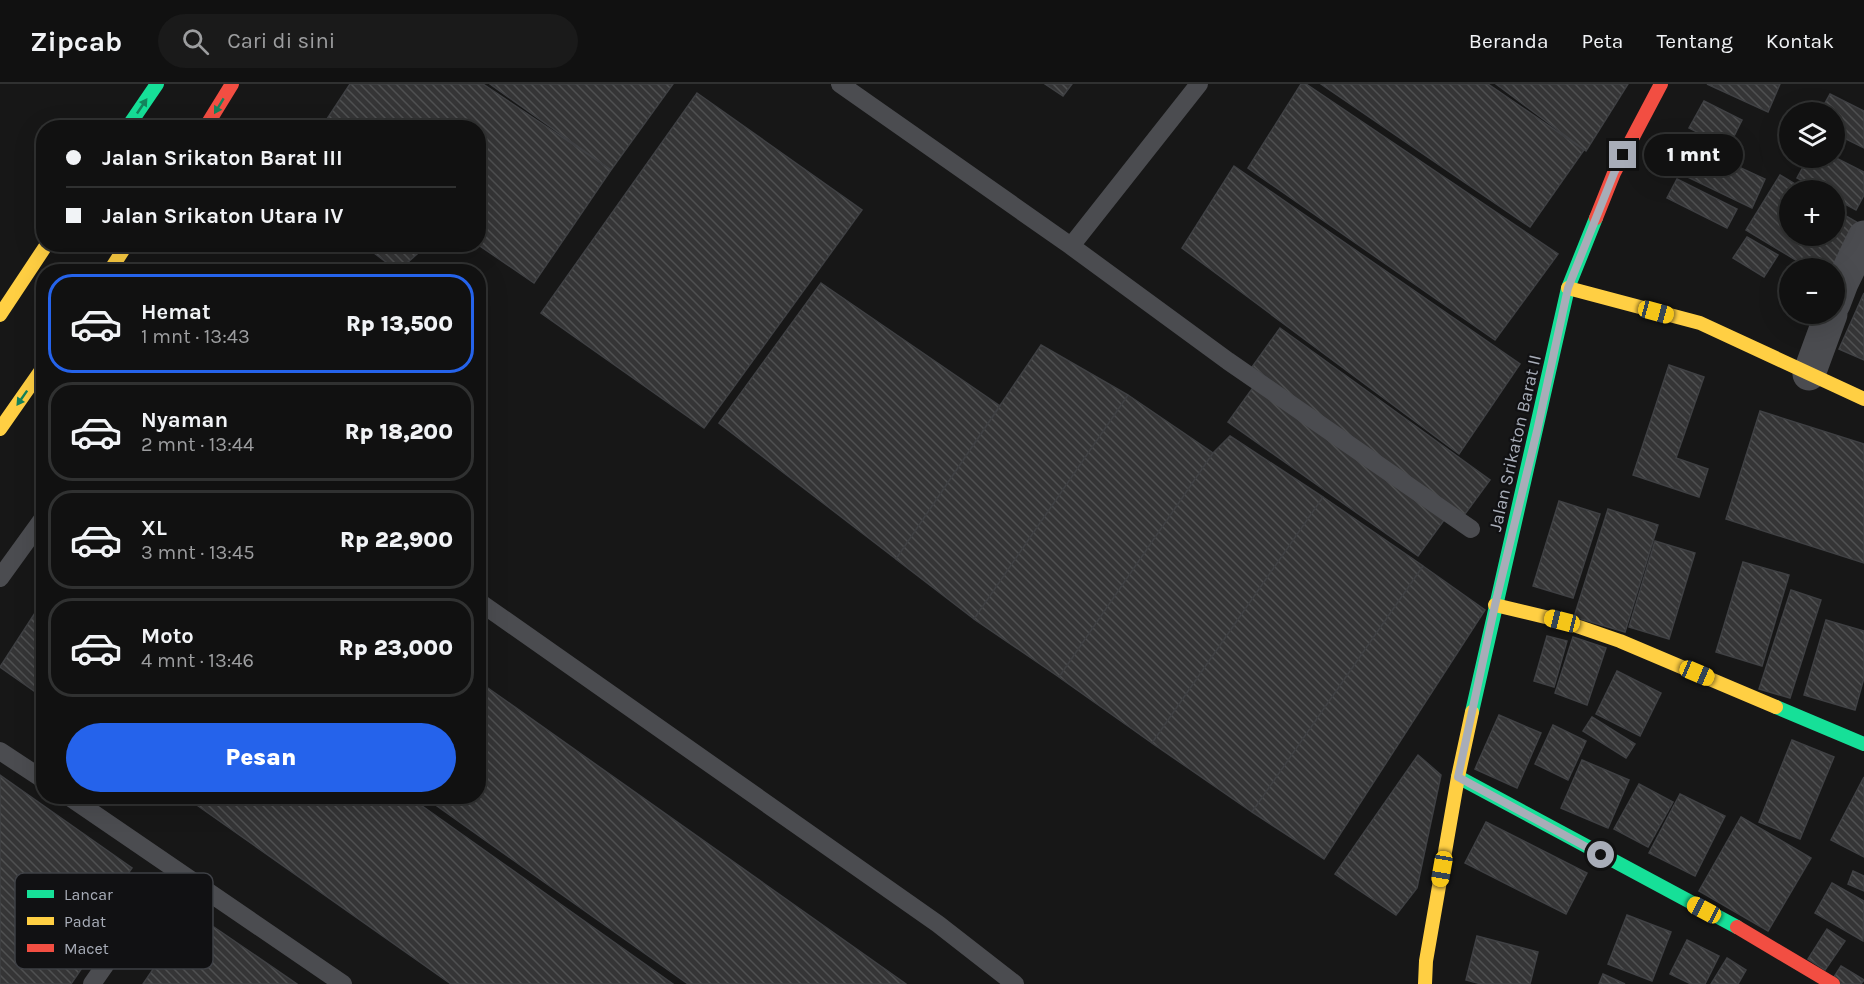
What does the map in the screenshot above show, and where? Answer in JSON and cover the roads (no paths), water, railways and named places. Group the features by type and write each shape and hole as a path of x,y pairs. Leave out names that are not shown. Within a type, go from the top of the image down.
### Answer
{"street":[{"path":"132,120 157,84"},
{"path":"211,120 232,84"},
{"name":"Jalan Srikaton Barat II","path":"1425,984 1426,961 1458,777 1568,288 1614,173 1661,84"},
{"path":"1845,279 1864,237"},
{"path":"0,315 42,252"},
{"path":"1568,288 1700,323 1864,399"},
{"path":"1809,374 1827,324"},
{"path":"0,429 36,377"},
{"path":"1495,605 1562,621 1620,640 1864,744"},
{"path":"1458,777 1766,943 1833,984"}],"lane":[{"path":"840,84 1071,246 1228,361 1471,529"},
{"path":"1071,246 1199,84"},
{"path":"27,274 36,281"},
{"path":"0,578 36,529"},
{"path":"486,607 938,924 1015,984"},
{"path":"0,751 36,775"},
{"path":"80,804 181,873"},
{"path":"213,895 343,984"},
{"path":"92,984 102,969"}]}
